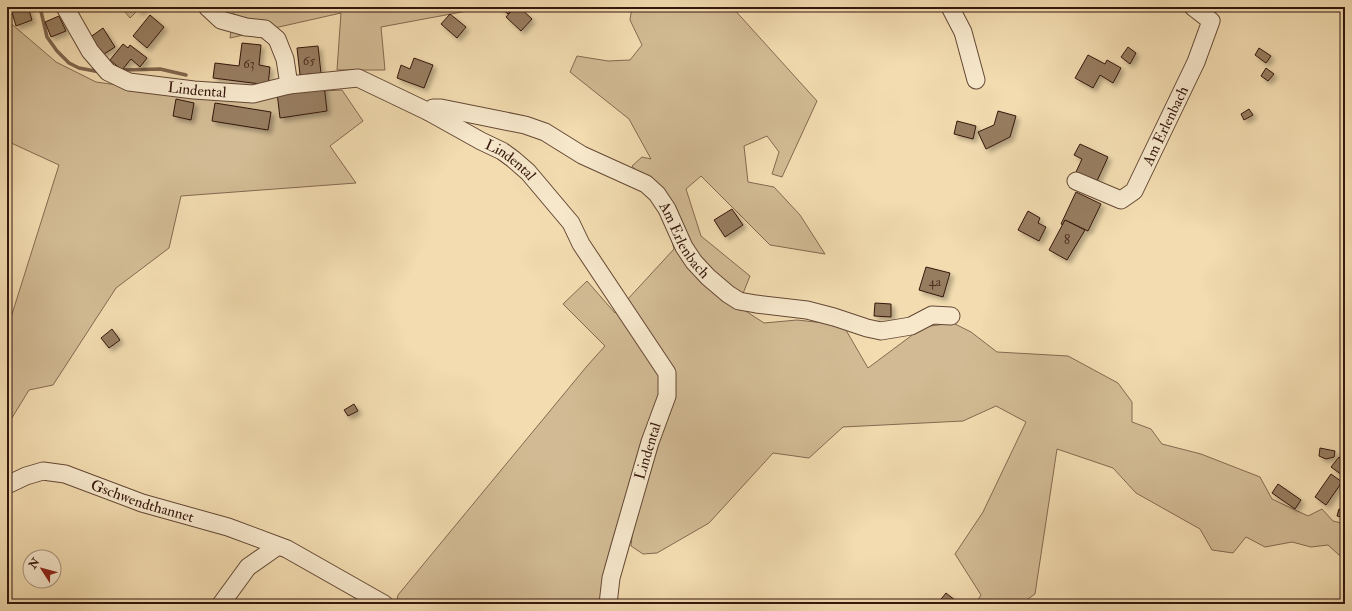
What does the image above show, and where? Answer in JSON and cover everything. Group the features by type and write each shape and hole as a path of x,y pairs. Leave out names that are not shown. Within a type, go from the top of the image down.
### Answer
{"street":[{"name":"Lindental","path":"64,7 90,51 108,72 129,82 194,90 253,94 289,85 358,78 429,112 502,151 528,172 571,223 581,244 667,373 667,396 650,442 622,538 611,578 608,604"},
{"path":"207,7 221,20 246,27 265,29 277,39 285,59 289,85"},
{"path":"950,7 963,32 976,80"},
{"name":"Am Erlenbach","path":"1076,181 1121,200 1134,191 1196,62 1211,22 1193,7"},
{"name":"Am Erlenbach","path":"429,112 432,108 441,108 525,125 545,132 582,154 646,184 657,194 667,209 684,247 694,262 708,277 739,301 807,310 834,316 867,328 881,331 911,326 932,315 951,316"},
{"name":"Gschwendthannet","path":"7,485 26,476 43,471 65,474 142,503 228,527 287,548 384,604"},
{"path":"221,604 248,567 278,546"}],"shaded area":[{"path":"121,7 141,7 130,18"},
{"path":"478,7 478,9 381,27 385,70 337,70 341,13 230,38 234,8"},
{"path":"632,7 732,7 817,101 782,177 772,174 779,152 767,136 744,146 748,182 774,187 800,215 825,254 770,245 701,176 686,189 701,236 750,276 738,306 764,323 797,320 843,325 868,368 923,327 953,323 971,332 997,352 1068,356 1118,383 1132,402 1132,422 1151,429 1162,444 1201,454 1260,477 1272,499 1308,516 1322,509 1333,521 1345,524 1345,556 1339,555 1328,545 1311,547 1292,542 1265,547 1246,537 1233,553 1212,550 1200,529 1136,493 1113,468 1057,449 1035,594 1021,604 975,604 981,595 955,554 983,512 1026,422 996,406 963,421 843,427 809,458 773,453 709,523 657,553 643,554 631,546 633,527 603,604 396,604 398,595 605,346 563,304 587,281 615,313 674,249 662,202 632,166 642,157 651,159 629,119 570,72 577,56 608,61 630,60 642,45 630,20"},
{"path":"7,20 56,62 96,82 206,97 342,90 363,121 330,146 356,183 181,196 169,248 116,288 53,385 29,390 7,426 7,330 59,165 9,142 7,146"}],"building":[{"path":"17,7 28,7 32,20 16,26 11,9"},
{"path":"135,7 145,7 140,12"},
{"path":"500,7 515,7 508,14"},
{"path":"515,7 519,7 532,19 521,31 506,17"},
{"path":"450,14 466,27 457,38 441,24"},
{"path":"150,15 164,27 147,48 133,36"},
{"path":"59,16 66,31 51,37 45,22"},
{"path":"103,28 115,47 101,56 89,38"},
{"path":"242,43 261,45 259,65 270,67 268,85 213,78 215,63 239,66"},
{"path":"123,44 128,48 130,45 147,58 140,67 131,59 122,70 110,60"},
{"path":"318,46 321,73 300,75 297,48"},
{"path":"1128,47 1136,53 1130,64 1121,57"},
{"path":"1259,48 1271,56 1266,63 1255,55"},
{"path":"1088,55 1105,64 1107,60 1121,68 1113,83 1100,75 1093,88 1075,78"},
{"path":"414,58 433,65 424,88 397,78 401,65 410,69"},
{"path":"1266,68 1274,74 1268,81 1261,76"},
{"path":"324,85 327,111 280,118 277,92"},
{"path":"176,99 194,103 191,120 173,116"},
{"path":"215,103 271,112 268,130 212,121"},
{"path":"1249,109 1253,115 1244,120 1241,114"},
{"path":"998,111 1016,116 1010,137 986,149 978,132 994,125"},
{"path":"957,121 976,126 973,139 954,134"},
{"path":"1080,144 1108,157 1097,181 1076,172 1082,159 1074,155"},
{"path":"1076,192 1101,204 1088,231 1065,220 1063,225 1061,224"},
{"path":"732,209 743,225 725,237 714,220"},
{"path":"1028,211 1040,218 1038,223 1046,227 1039,241 1018,230"},
{"path":"1065,220 1085,230 1067,260 1049,250"},
{"path":"926,267 950,273 943,297 919,290"},
{"path":"875,303 891,304 891,317 874,316"},
{"path":"112,329 120,340 109,348 101,338"},
{"path":"354,404 358,411 348,416 344,410"},
{"path":"1320,448 1335,451 1334,457 1326,459 1319,456"},
{"path":"1339,457 1345,461 1345,477 1331,467"},
{"path":"1331,474 1342,482 1326,505 1315,497"},
{"path":"1278,484 1301,500 1295,509 1272,493"},
{"path":"1345,506 1345,518 1337,516 1339,509 1344,510"},
{"path":"946,593 956,601 954,604 937,604"}],"waterway":[{"path":"40,7 47,37 57,51 69,63 79,68 100,72"},
{"path":"124,70 160,69 186,75"}]}
